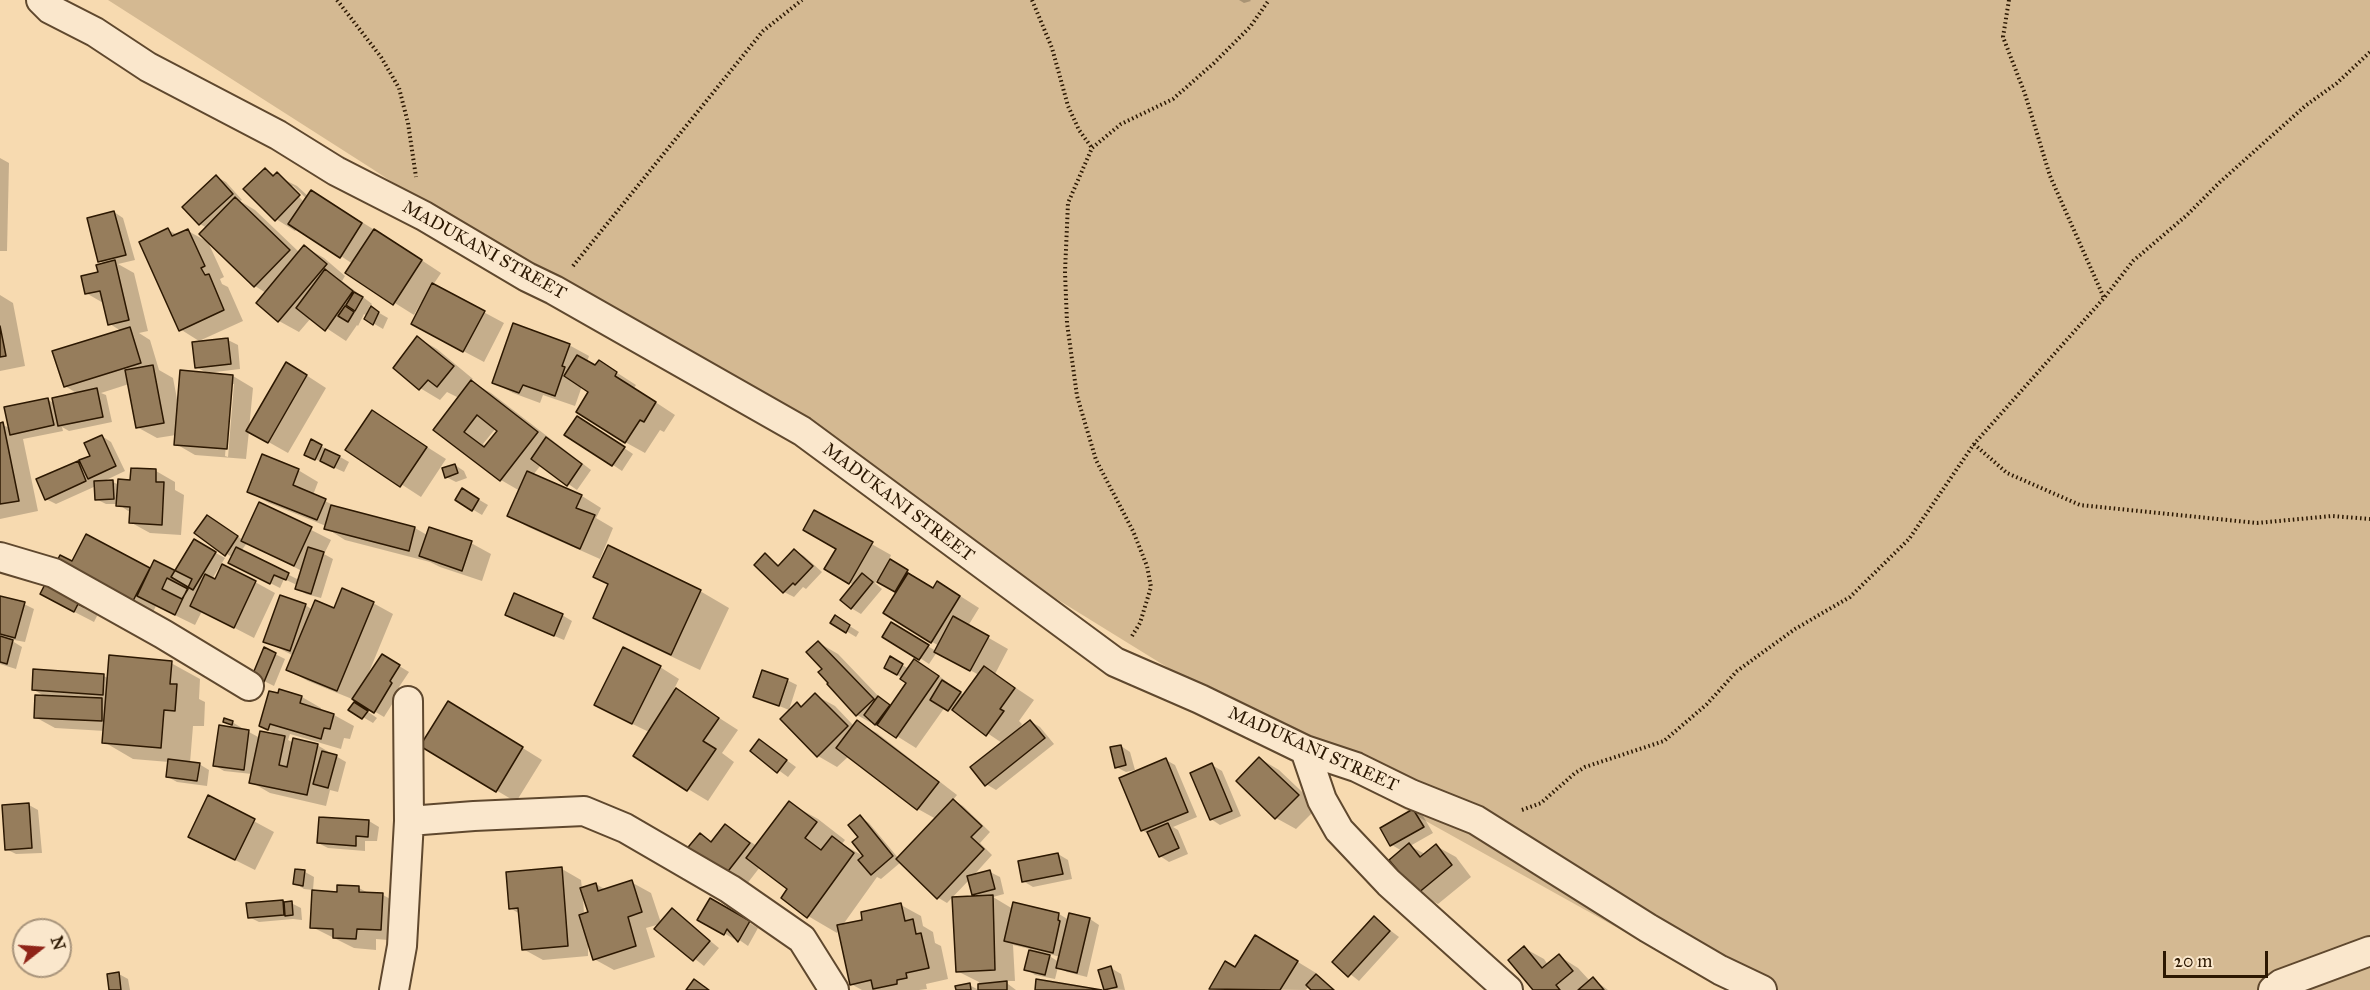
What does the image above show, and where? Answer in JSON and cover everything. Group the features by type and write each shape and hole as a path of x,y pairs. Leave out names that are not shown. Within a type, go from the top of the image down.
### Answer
{"street":[{"name":"MADUKANI STREET","path":"40,0 50,9 95,32 148,67 278,135 336,171 424,216 527,277 554,290 802,432 1114,662 1200,699 1305,750 1356,767 1411,794 1476,820 1648,928 1720,970 1762,990"},
{"path":"0,557 54,573 163,634 249,686"},
{"path":"394,990 402,946 409,821 408,701"},
{"path":"1305,750 1322,800 1339,830 1389,883 1508,990"},
{"path":"409,821 584,811 625,828 730,889 802,939 834,990"},
{"path":"2273,990 2281,984 2370,951"}],"path":[{"path":"337,0 381,57 399,88 408,123 419,200 424,216"},
{"path":"554,290 763,31 802,0"},
{"path":"1032,0 1052,48 1068,106 1079,130 1092,148"},
{"path":"1114,662 1140,623 1151,587 1147,566 1133,531 1096,460 1077,396 1067,323 1065,272 1068,203 1092,148 1121,124 1173,99 1250,27 1269,0"},
{"path":"2009,0 2003,37 2025,94 2050,176 2104,298"},
{"path":"1476,820 1542,803 1575,773 1585,767 1664,741 1675,734 1707,704 1737,671 1796,629 1850,597 1909,539 1974,444 2104,298 2133,261 2187,215 2296,113 2337,83 2370,52"},
{"path":"1974,444 2007,473 2080,505 2256,523 2332,516 2370,519"}],"shaded area":[{"path":"108,0 2370,0 2370,990 1729,990 1327,766 440,218 419,200 374,170"}],"building":[{"path":"265,168 273,176 277,172 300,195 275,221 243,189"},
{"path":"216,175 233,194 199,225 182,207"},
{"path":"311,190 362,223 340,258 288,224"},
{"path":"235,197 290,250 254,287 199,234"},
{"path":"114,211 126,255 98,262 87,218"},
{"path":"168,228 172,236 188,229 205,266 201,268 205,275 209,274 224,310 179,331 139,242"},
{"path":"374,229 422,260 393,305 345,273"},
{"path":"304,245 327,264 278,322 256,303"},
{"path":"115,260 129,320 108,325 100,291 85,294 81,276 98,272 96,265"},
{"path":"325,269 353,291 325,331 296,308"},
{"path":"432,283 485,311 463,352 411,324"},
{"path":"354,292 363,297 355,311 346,305"},
{"path":"345,306 354,312 348,322 338,316"},
{"path":"371,306 379,312 373,325 364,319"},
{"path":"513,323 570,344 555,396 523,385 519,393 492,383"},
{"path":"0,326 6,356 0,357"},
{"path":"130,327 141,363 64,387 52,351"},
{"path":"417,336 454,366 437,387 428,380 419,390 393,368"},
{"path":"228,338 231,364 195,368 192,342"},
{"path":"577,355 595,365 599,360 617,372 615,376 656,402 644,422 640,420 625,443 576,412 588,392 564,376"},
{"path":"286,362 307,375 268,443 246,431"},
{"path":"153,365 164,423 136,428 125,370"},
{"path":"180,370 233,375 227,449 174,445"},
{"path":"471,380 538,432 500,481 433,430","holes":["477,415 497,431 484,447 464,432"]},
{"path":"97,388 103,417 58,426 52,398"},
{"path":"48,398 54,425 10,435 4,407"},
{"path":"372,410 427,447 400,487 345,450"},
{"path":"577,416 625,447 612,466 564,435"},
{"path":"3,422 19,501 0,504 0,423"},
{"path":"102,435 116,466 88,479 79,460 90,456 84,443"},
{"path":"546,437 582,464 567,486 531,459"},
{"path":"311,439 322,445 315,460 304,455"},
{"path":"325,449 340,456 334,468 320,461"},
{"path":"262,454 299,469 293,485 326,499 317,520 247,492"},
{"path":"78,461 86,481 45,500 36,479"},
{"path":"455,464 458,473 445,478 442,468"},
{"path":"131,468 156,469 156,482 164,482 162,525 129,523 130,507 116,506 118,479 130,480"},
{"path":"527,471 582,495 576,508 595,515 580,549 507,516"},
{"path":"113,480 114,499 95,500 94,481"},
{"path":"462,488 479,499 472,511 455,500"},
{"path":"259,502 312,527 294,566 241,541"},
{"path":"331,505 415,527 409,551 324,529"},
{"path":"814,510 873,542 849,584 824,569 836,549 803,530"},
{"path":"207,515 238,536 225,556 194,533"},
{"path":"429,527 472,541 462,571 419,556"},
{"path":"86,534 150,568 120,626 90,595 84,607 78,604 74,612 40,594 60,555 72,561"},
{"path":"194,539 216,552 193,590 171,577"},
{"path":"608,545 701,590 671,655 593,618 608,584 593,577"},
{"path":"236,547 289,573 286,580 274,575 270,584 228,563"},
{"path":"308,547 324,552 311,594 295,589"},
{"path":"794,549 813,566 795,585 793,583 783,593 754,565 765,553 778,566"},
{"path":"890,559 908,570 895,592 877,582"},
{"path":"154,560 192,579 175,615 137,596"},
{"path":"222,564 256,581 234,628 190,606 205,574 215,579"},
{"path":"862,573 873,582 851,609 840,600"},
{"path":"908,573 933,588 937,581 960,596 931,643 883,613"},
{"path":"167,578 188,589 182,599 162,589"},
{"path":"342,588 374,602 337,691 286,670 315,600 334,608"},
{"path":"514,593 563,614 554,636 505,615"},
{"path":"280,595 306,604 290,651 263,642"},
{"path":"0,596 25,602 15,638 0,634"},
{"path":"835,615 850,625 846,633 830,623"},
{"path":"953,616 989,636 970,671 934,652"},
{"path":"891,622 929,645 919,660 882,637"},
{"path":"0,636 13,640 7,664 0,662"},
{"path":"818,641 874,699 856,716 827,684 818,672 822,669 806,652"},
{"path":"264,647 276,653 264,682 252,676"},
{"path":"623,647 661,666 632,724 594,705"},
{"path":"382,654 400,665 374,713 352,699"},
{"path":"109,655 172,661 170,684 177,684 175,711 164,710 161,748 102,743"},
{"path":"890,656 903,664 897,675 884,668"},
{"path":"914,659 939,676 896,738 877,725 906,683 900,679"},
{"path":"984,666 1015,688 1000,709 1004,711 986,736 952,710"},
{"path":"33,669 104,674 103,695 32,690"},
{"path":"762,670 788,679 779,706 753,697"},
{"path":"942,680 961,692 948,711 930,700"},
{"path":"676,688 719,718 703,741 716,749 687,791 633,756"},
{"path":"279,689 302,696 300,703 334,714 330,729 324,728 321,739 270,724 268,730 259,726 269,691 278,693"},
{"path":"815,693 848,726 817,757 780,719 797,702 801,707"},
{"path":"35,695 102,698 102,721 34,718"},
{"path":"878,696 890,705 875,725 864,715"},
{"path":"448,701 523,747 496,792 420,746"},
{"path":"354,702 368,711 362,719 348,710"},
{"path":"224,718 233,721 232,725 223,722"},
{"path":"857,720 939,782 917,810 836,748"},
{"path":"1030,720 1045,738 985,786 970,767"},
{"path":"219,725 249,730 244,770 213,766"},
{"path":"260,731 285,736 279,765 287,767 293,738 318,744 307,795 249,783"},
{"path":"759,739 787,760 777,773 750,751"},
{"path":"1121,745 1126,765 1115,768 1110,747"},
{"path":"322,751 337,755 328,788 313,784"},
{"path":"1259,757 1299,795 1275,819 1236,781"},
{"path":"1166,758 1188,812 1141,831 1119,778"},
{"path":"168,759 200,763 197,781 166,777"},
{"path":"1212,763 1232,811 1210,820 1190,773"},
{"path":"208,795 255,819 235,860 188,837"},
{"path":"953,799 982,826 971,837 984,849 937,899 896,859"},
{"path":"789,801 817,822 805,838 821,850 832,836 854,853 807,918 781,898 787,889 746,858"},
{"path":"29,803 32,848 5,850 2,805"},
{"path":"1413,809 1424,827 1390,846 1380,828"},
{"path":"860,815 893,856 871,875 858,860 863,856 852,842 858,837 848,825"},
{"path":"319,817 369,820 368,837 356,836 356,846 317,843"},
{"path":"1168,823 1179,848 1159,857 1147,832"},
{"path":"725,824 750,843 722,879 684,852 700,833 711,842"},
{"path":"1409,843 1420,857 1436,844 1452,865 1417,894 1389,860"},
{"path":"1058,853 1063,874 1022,882 1018,861"},
{"path":"562,867 568,946 522,950 518,908 509,909 506,872"},
{"path":"295,869 305,870 303,886 293,884"},
{"path":"990,870 995,889 972,895 967,876"},
{"path":"632,880 642,912 628,917 636,946 593,960 579,915 588,912 580,888 596,883 598,891"},
{"path":"337,885 359,886 359,892 383,893 381,930 357,929 356,939 333,938 333,929 310,928 312,890 337,892"},
{"path":"993,895 995,970 956,972 952,897"},
{"path":"710,898 750,921 738,942 727,929 724,935 697,920"},
{"path":"283,900 284,915 248,918 246,903"},
{"path":"292,901 293,915 285,916 284,902"},
{"path":"1013,902 1059,913 1058,920 1060,921 1053,953 1004,941"},
{"path":"901,903 905,921 913,919 916,934 921,933 929,968 906,973 907,978 897,980 897,984 873,989 871,980 850,985 837,925 862,920 861,912"},
{"path":"672,908 710,941 693,961 654,929"},
{"path":"1069,913 1090,918 1077,973 1056,968"},
{"path":"1374,916 1390,931 1348,977 1332,962"},
{"path":"1255,935 1298,961 1280,990 1209,989 1225,961 1235,967"},
{"path":"1524,946 1542,968 1559,954 1573,971 1556,985 1560,990 1533,990 1508,960"},
{"path":"1029,950 1050,955 1045,975 1024,970"},
{"path":"1111,966 1117,987 1104,990 1098,970"},
{"path":"119,972 121,990 109,990 107,974"},
{"path":"1316,974 1334,990 1311,990 1306,985"},
{"path":"1593,977 1604,990 1578,990"},
{"path":"694,979 709,990 686,990"},
{"path":"1036,979 1102,990 1035,990"},
{"path":"1007,981 1007,990 978,990 978,984"},
{"path":"970,983 971,990 956,990 955,986"}]}
